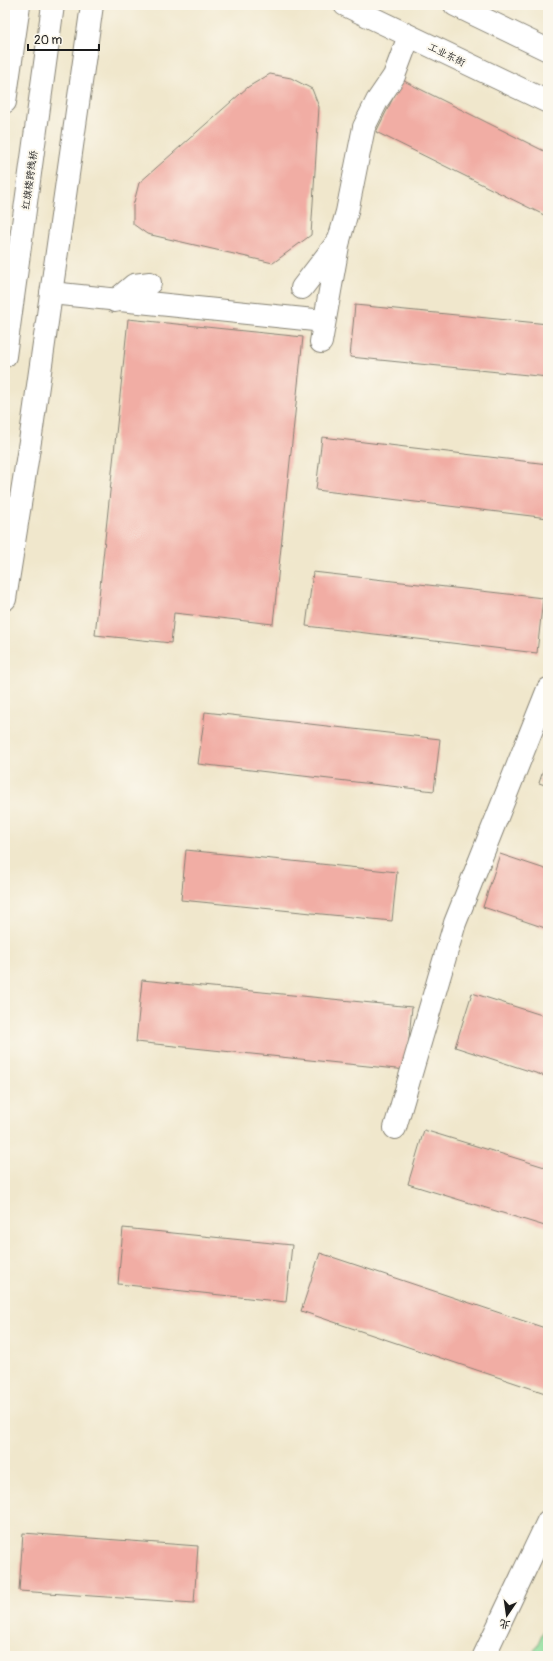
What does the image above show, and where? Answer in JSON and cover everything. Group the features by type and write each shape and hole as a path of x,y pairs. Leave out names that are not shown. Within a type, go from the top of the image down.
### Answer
{"main road":[{"path":"5,102 18,5"},
{"name":"红旗楼跨线桥","path":"5,356 53,5"},
{"path":"5,599 31,435 92,5"},
{"path":"84,56 100,16 108,5"},
{"name":"工业东街","path":"345,5 548,102"},
{"path":"455,5 478,10 548,50"},
{"path":"51,293 116,301 322,332 339,240 347,212 364,128 377,101 394,76 409,36"},
{"path":"302,288 339,240"},
{"path":"116,301 134,285 150,283"},
{"path":"395,1128 455,923 548,689"},
{"path":"484,1656 548,1521"}],"green space":[{"path":"548,1621 548,1656 532,1656"}],"building":[{"path":"270,74 291,78 312,89 319,107 311,235 273,263 147,234 133,224 133,206 139,183 248,87"},
{"path":"402,80 548,153 548,217 376,132"},
{"path":"355,305 548,324 548,377 350,357"},
{"path":"128,319 303,337 273,624 174,613 171,643 95,635"},
{"path":"322,437 548,464 548,518 316,490"},
{"path":"313,572 543,598 537,653 306,626"},
{"path":"205,712 440,739 434,791 198,764"},
{"path":"548,756 548,786 539,783"},
{"path":"186,850 397,872 392,921 181,900"},
{"path":"500,854 548,870 548,929 483,907"},
{"path":"142,980 412,1007 406,1070 136,1042"},
{"path":"472,993 548,1017 548,1077 455,1047"},
{"path":"424,1130 548,1168 548,1227 408,1184"},
{"path":"123,1228 292,1245 286,1302 118,1284"},
{"path":"320,1253 548,1329 548,1394 301,1311"},
{"path":"23,1533 198,1546 194,1603 19,1591"}]}
